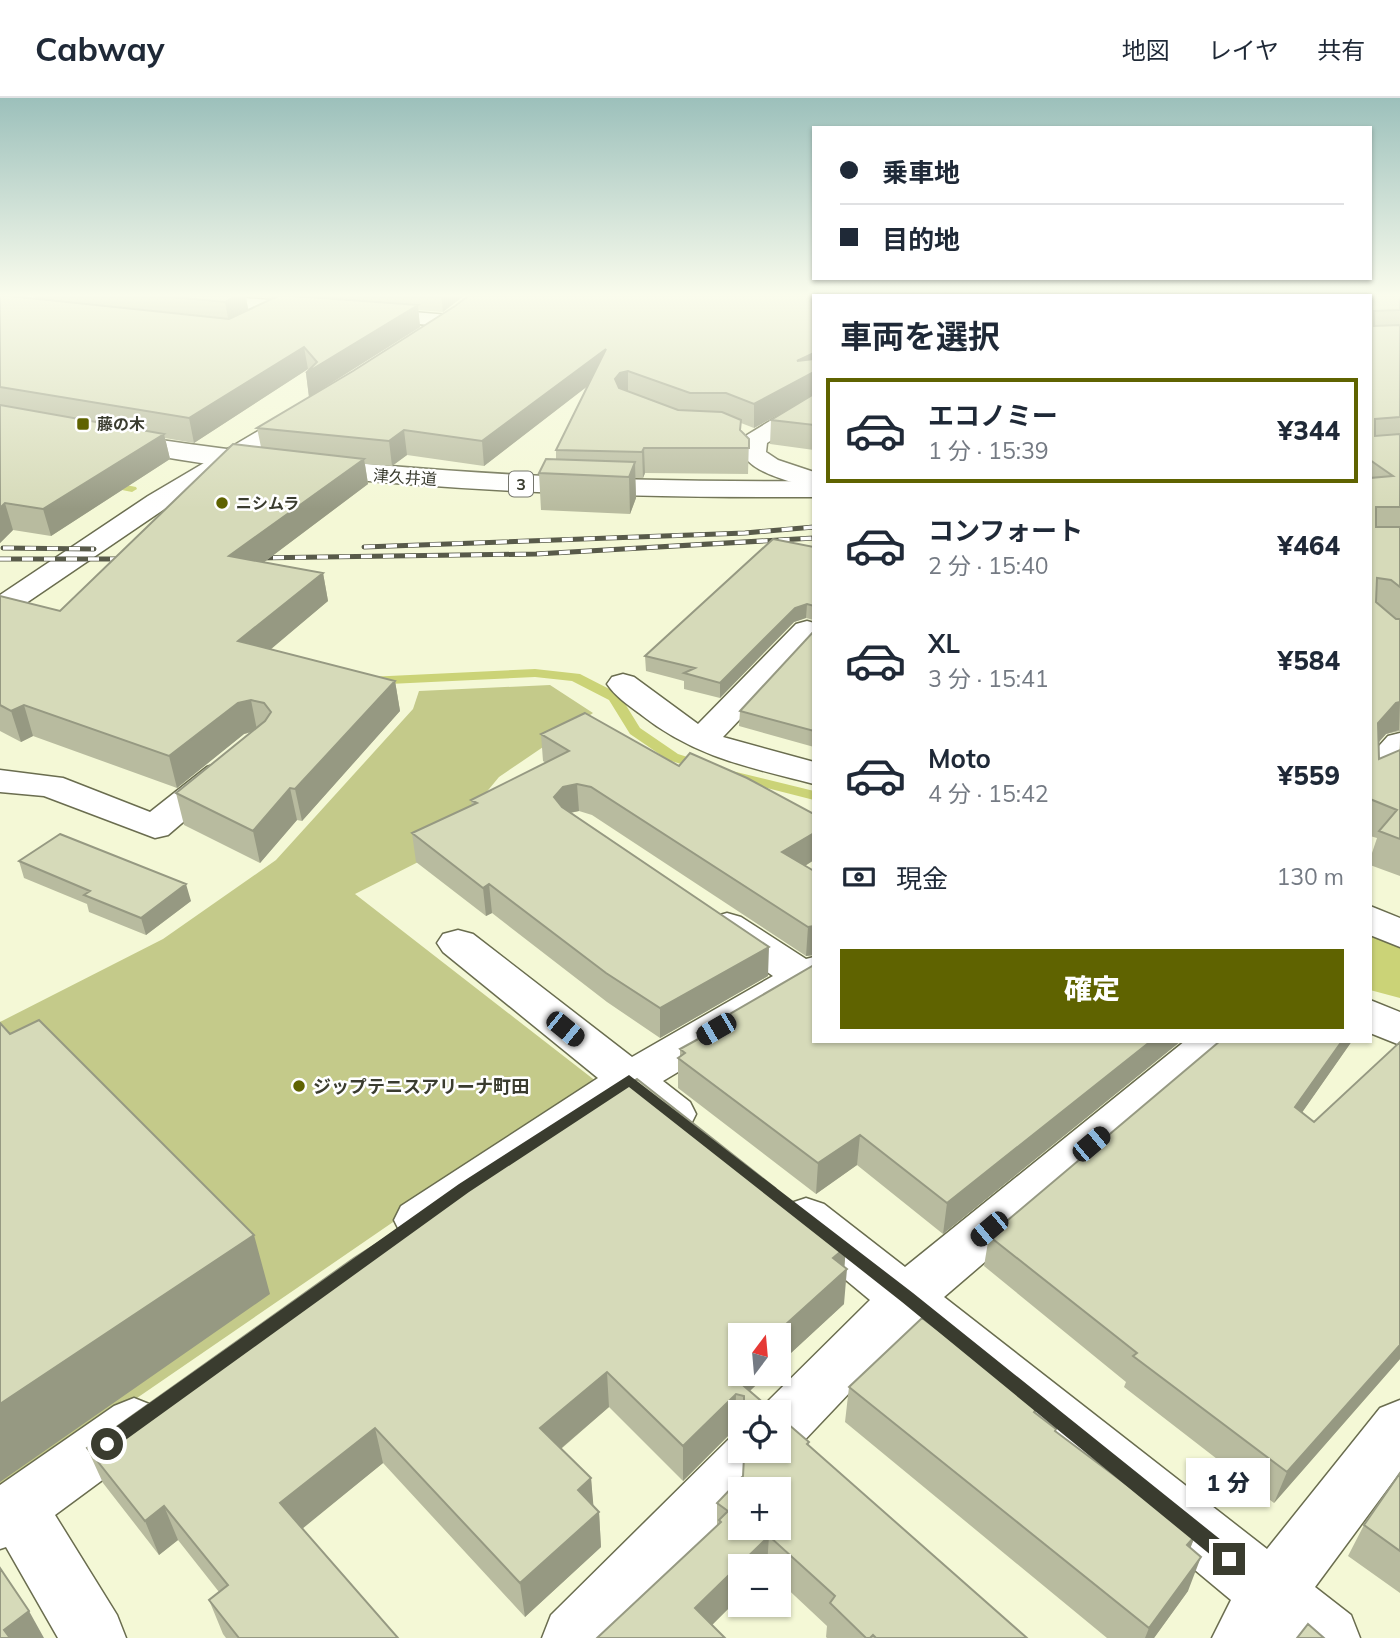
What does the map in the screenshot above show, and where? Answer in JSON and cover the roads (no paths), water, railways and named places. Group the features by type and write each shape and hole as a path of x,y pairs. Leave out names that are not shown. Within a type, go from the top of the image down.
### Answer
{"street":[{"path":"0,608 166,496 327,399"},
{"path":"812,405 745,436 754,455 769,465 812,479"},
{"path":"780,422 812,427"},
{"name":"津久井道","path":"90,436 229,458 335,471 509,484 632,489 812,489"},
{"path":"0,584 31,586"},
{"path":"701,740 807,630"},
{"path":"623,684 664,719 701,740 727,751 812,772"},
{"path":"1372,776 1400,743"},
{"path":"0,781 50,786 155,827 247,751"},
{"path":"386,1244 464,1188 629,1080 809,974 702,909"},
{"path":"1372,920 1400,934"},
{"path":"458,943 704,1139"},
{"path":"1372,1016 1400,1030"},
{"path":"791,1417 907,1297 1212,1043"},
{"path":"768,1189 907,1297 1258,1616 1328,1638"},
{"path":"94,1638 9,1514 174,1396"},
{"path":"1258,1616 1400,1426"},
{"path":"573,1638 745,1463"}],"waterway":[{"path":"106,484 132,489"},
{"path":"368,681 535,673 575,677 614,697 635,731 673,757 704,767"},
{"path":"732,775 812,795"},
{"path":"1372,949 1400,963"}],"railway":[{"path":"364,547 745,533 812,527"},
{"path":"251,558 536,554 812,538"},
{"path":"3,548 94,549"},
{"path":"0,559 132,559"}],"place":[{"name":"藤の木","path":"83,424"},
{"name":"ニシムラ","path":"222,503"},
{"name":"ジップテニスアリーナ町田","path":"299,1086"}]}
